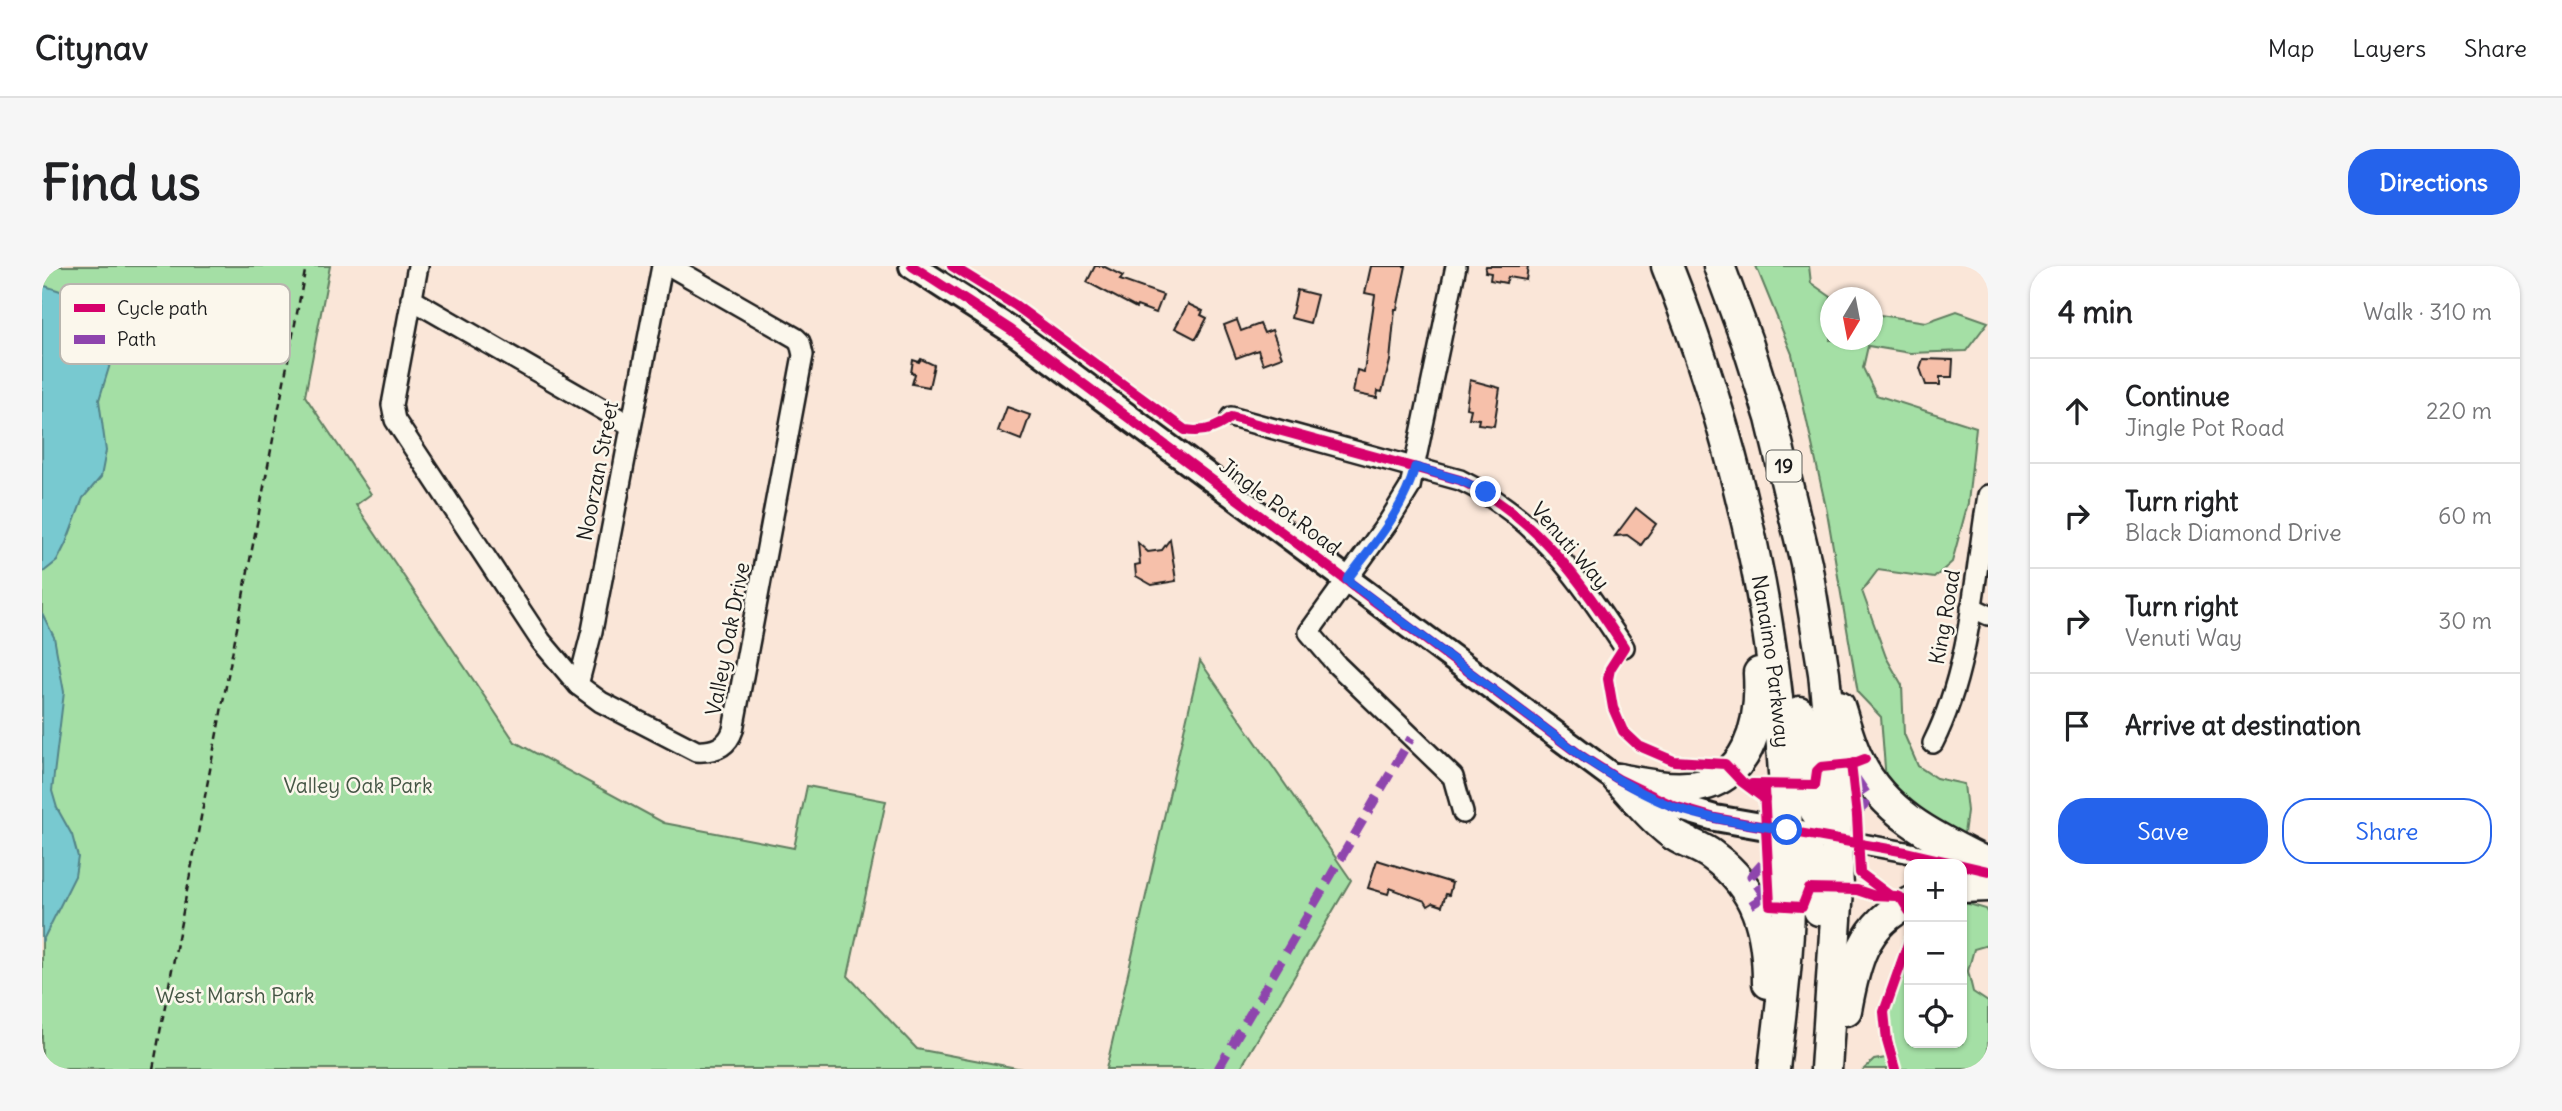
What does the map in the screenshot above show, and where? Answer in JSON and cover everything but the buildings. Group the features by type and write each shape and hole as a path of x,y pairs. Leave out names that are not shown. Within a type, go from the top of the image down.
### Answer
{"highway":[{"name":"Nanaimo Parkway","path":"1667,266 1691,328 1741,493 1762,589 1779,708 1789,906 1774,1069"},
{"name":"19","path":"1719,266 1771,418 1806,563 1824,673 1833,765 1838,897 1826,1069"},
{"path":"1618,779 1688,787 1717,779 1731,771 1740,760 1756,729 1759,713 1756,637 1762,589"},
{"path":"1762,589 1785,638 1815,810 1835,839"},
{"path":"1824,673 1859,762 1882,794 1912,824 1988,864"},
{"path":"1618,779 1671,833 1711,854 1734,873 1755,902 1763,929 1768,962 1768,1069"},
{"path":"1787,830 1808,852 1816,870 1819,889 1814,961 1819,1069"},
{"path":"1967,887 1988,886"},
{"path":"1835,1069 1855,964 1875,928 1904,907"}],"main road":[{"name":"Jingle Pot Road","path":"912,266 1011,330 1583,757 1618,779 1674,806 1715,818 1835,839"}],"street":[{"name":"Valley Oak Drive","path":"418,266 392,405 395,421 541,641 578,685 601,702 696,751 708,752 726,743 733,730 803,355 800,342 796,338 670,266"},
{"name":"Noorzan Street","path":"578,685 592,631 662,266"},
{"path":"1347,580 1410,487 1456,266"},
{"path":"411,299 630,425"},
{"name":"Venuti Way","path":"1231,416 1460,480 1486,492 1515,512 1582,584 1624,647"},
{"name":"King Road","path":"1933,743 1957,684 1979,611 1988,495"},
{"name":"Jingle Pot Road","path":"1347,580 1309,632 1337,665 1453,777 1463,813"},
{"name":"Jingle Pot Road","path":"1835,839 1918,854 1988,872"}],"path":[{"path":"290,350 306,266"},
{"path":"153,1069 287,364"}],"green space":[{"path":"42,266 330,266 305,396 371,494 356,505 515,742 664,823 794,848 807,786 886,801 848,976 917,1049 1022,1069 42,1069"},
{"path":"1756,266 1809,266 1811,283 1820,289 1820,350 1867,350 1863,368 1876,395 1976,427 1968,503 1952,562 1934,578 1878,570 1862,591 1886,657 1902,685 1904,734 1918,766 1936,778 1964,784 1967,811 1964,834 1932,821 1886,781 1881,717 1858,693 1827,512 1792,354"},
{"path":"1957,311 1988,322 1966,351 1910,353 1883,348 1883,316 1926,322"},
{"path":"1200,661 1351,880 1240,1069 1106,1069"},
{"path":"1967,903 1986,909 1988,945 1974,949 1968,971 1973,992 1988,1002 1988,1069 1864,1069 1874,1060 1898,1056 1888,1028 1890,1004 1904,967 1904,1048 1967,1048"}],"water":[{"path":"42,285 60,291 60,364 110,364 99,400 106,451 101,477 83,498 57,561 42,573"},
{"path":"42,613 54,637 64,692 52,791 57,808 72,835 78,857 75,876 42,942"}],"marked path":[{"path":"1218,1069 1411,738"},
{"path":"1856,778 1868,796 1864,806 1857,812"},
{"path":"1767,900 1751,876 1763,863 1769,862"},
{"path":"1751,905 1770,893"}],"cycle path":[{"path":"912,266 1011,330 1583,757 1618,779 1674,806 1715,818 1906,852 1988,871"},
{"path":"952,266 1015,305 1185,430 1210,429 1231,417 1460,480 1487,495 1511,512 1554,552 1590,597 1624,647 1610,669 1608,679 1613,708 1623,731 1639,746 1674,761 1725,764 1742,782 1765,799"},
{"path":"1752,784 1815,785 1817,771 1821,767 1852,764 1865,759"},
{"path":"1851,764 1860,873 1889,895"},
{"path":"1764,789 1770,905 1802,907 1809,889 1857,890 1872,895 1896,896 1904,903"},
{"path":"1895,1069 1887,1041 1884,1012 1904,955"}],"route":[{"path":"1486,492 1460,480 1415,467 1410,487 1400,504 1347,580 1600,769 1674,806 1715,818 1787,830"}],"park label":[{"name":"Valley Oak Park","path":"358,786"},
{"name":"West Marsh Park","path":"235,996"}]}
